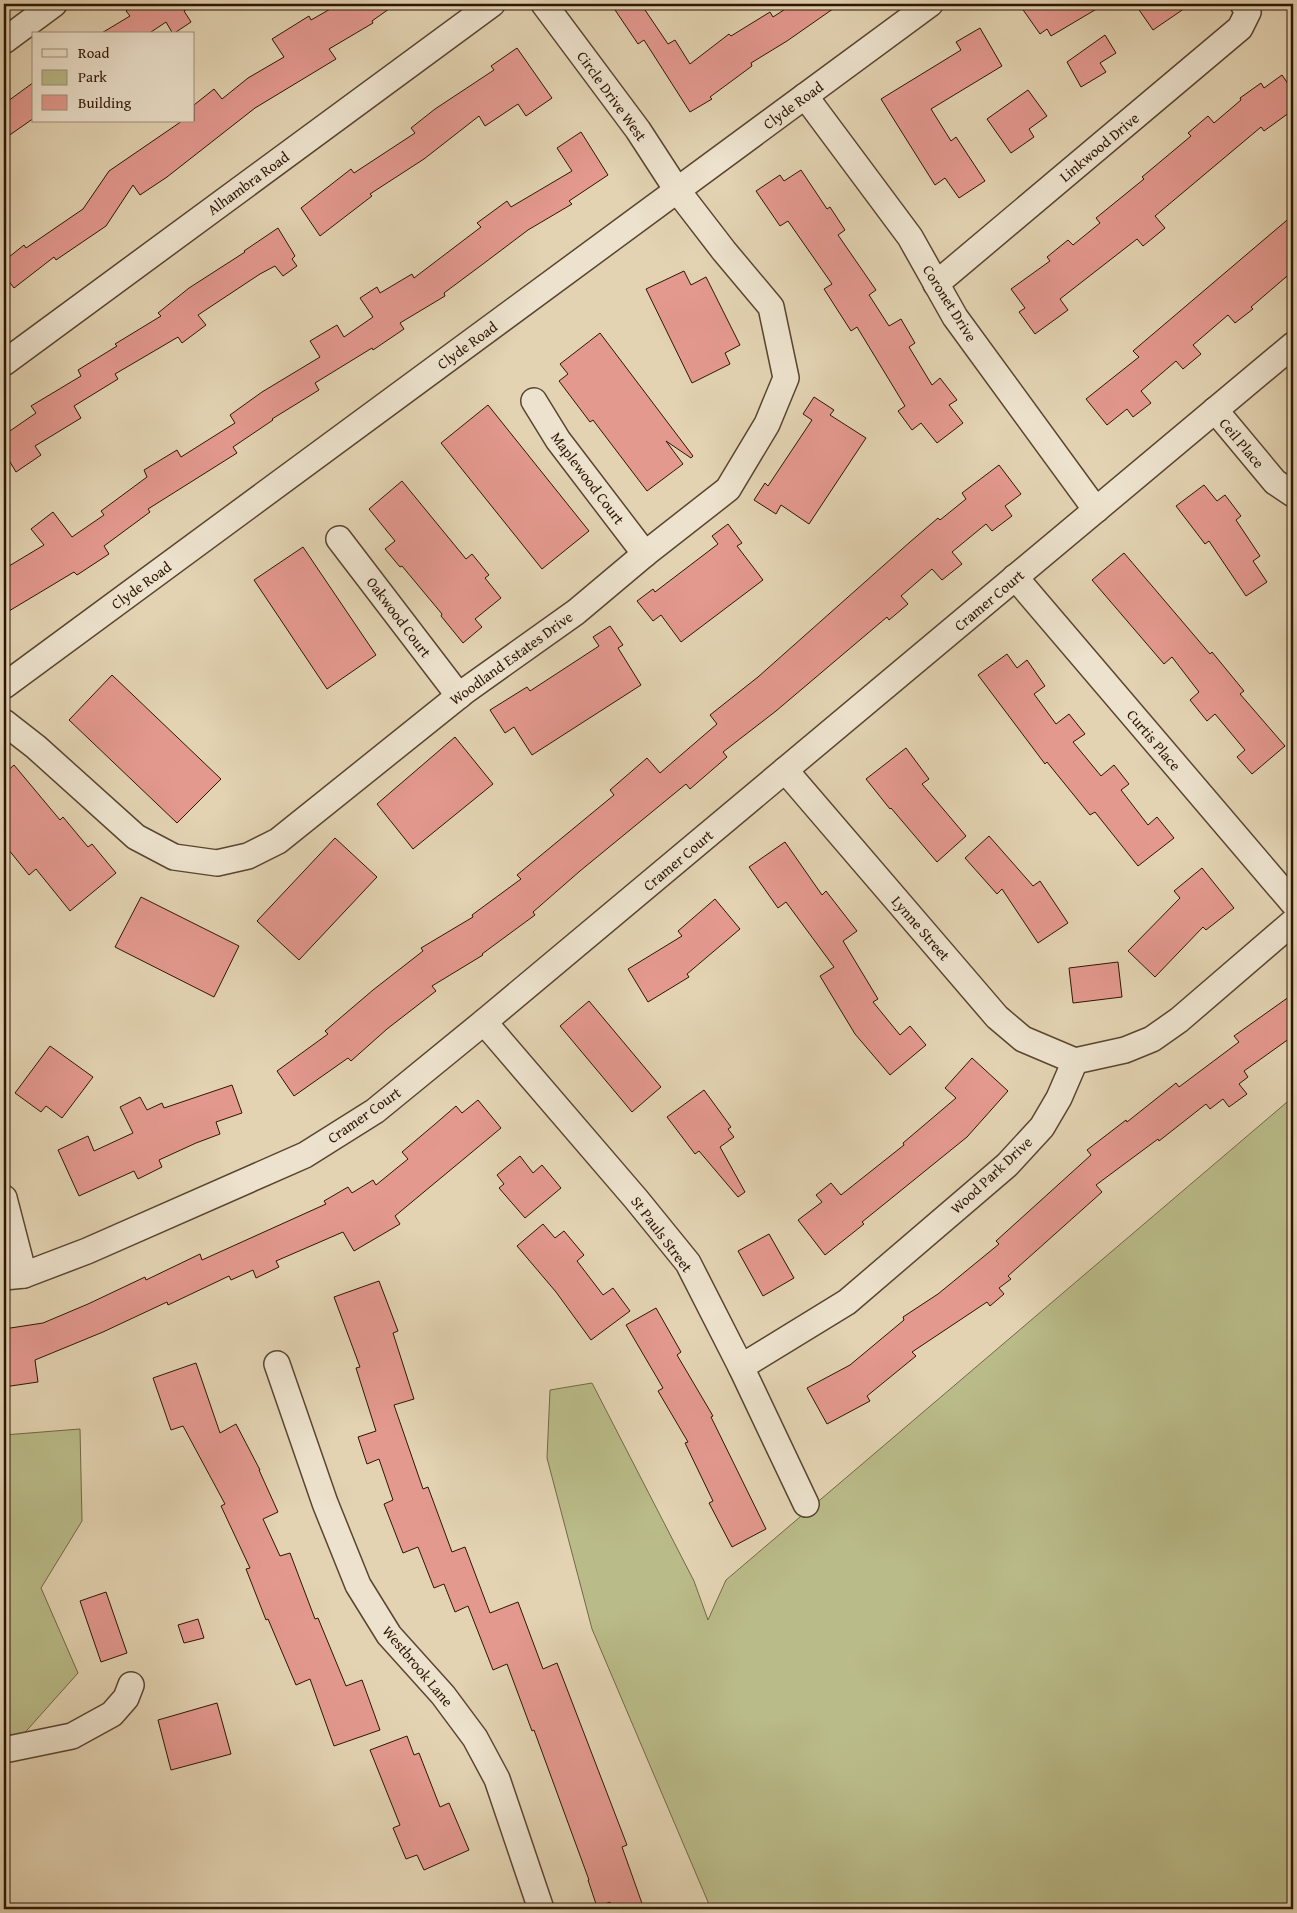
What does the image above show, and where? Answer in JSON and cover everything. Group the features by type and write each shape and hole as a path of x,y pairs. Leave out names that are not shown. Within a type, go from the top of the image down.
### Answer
{"street":[{"path":"4,40 54,4"},
{"name":"Alhambra Road","path":"4,363 492,4"},
{"name":"Circle Drive West","path":"544,4 638,130 677,190"},
{"name":"Clyde Road","path":"4,686 930,4"},
{"name":"Linkwood Drive","path":"936,284 1240,28 1248,12 1243,4"},
{"name":"Coronet Drive","path":"805,96 910,237 955,316 1096,510"},
{"name":"Woodland Estates Drive","path":"4,722 36,747 136,837 174,857 217,863 248,856 278,841 459,696 576,612 644,554 728,489 768,424 786,378 771,307 724,251 677,190"},
{"name":"Cramer Court","path":"14,1276 87,1251 305,1156 375,1111 1293,345"},
{"name":"Maplewood Court","path":"534,400 558,440 644,554"},
{"name":"Ceil Place","path":"1215,410 1275,482 1293,494"},
{"name":"Oakwood Court","path":"339,539 459,696"},
{"name":"Curtis Place","path":"1016,577 1293,903"},
{"name":"Lynne Street","path":"786,770 998,1017 1023,1039 1075,1061"},
{"path":"1075,1061 1124,1050 1152,1039 1180,1020 1293,922"},
{"name":"St Pauls Street","path":"484,1022 636,1199 688,1263 741,1367 806,1504"},
{"name":"Wood Park Drive","path":"741,1367 847,1302 1007,1165 1042,1127 1059,1098 1075,1061"},
{"path":"4,1198 14,1276"},
{"name":"Westbrook Lane","path":"277,1364 325,1503 358,1585 389,1634 442,1694 475,1738 497,1780 540,1909"},
{"path":"4,1750 72,1736 112,1714 126,1698 131,1685"}],"green space":[{"path":"1293,1097 1293,1909 711,1909 592,1629 547,1458 550,1390 592,1383 694,1581 708,1620 726,1580"},
{"path":"80,1429 82,1521 41,1588 78,1673 4,1756 4,1435"}],"building":[{"path":"137,4 195,4 184,11 191,22 176,32 172,32 166,22 151,32 103,32 130,16 126,11"},
{"path":"339,4 396,4 372,21 373,23 329,49 336,59 255,108 167,177 140,195 133,185 106,226 56,260 54,257 14,288 4,275 4,261 24,245 26,248 83,209 109,171 181,122 195,122 195,104 214,89 222,99 248,78 284,57 272,39 309,16 311,20"},
{"path":"611,4 641,4 668,44 675,40 690,64 729,34 731,36 770,12 773,17 793,4 840,4 787,41 751,63 752,66 710,97 712,99 690,112 644,40 638,44"},
{"path":"1019,4 1105,4 1051,36 1047,29 1040,34"},
{"path":"1135,4 1191,4 1153,30"},
{"path":"980,28 1002,66 931,109 951,141 956,137 985,181 959,198 945,178 935,185 881,99 961,50 956,42"},
{"path":"1105,35 1116,53 1100,63 1106,72 1081,87 1067,62"},
{"path":"517,48 552,98 526,116 518,104 485,126 479,116 424,159 370,194 372,196 320,236 301,208 351,169 354,173 415,133 411,128 435,109 494,70 491,66"},
{"path":"1282,75 1293,91 1293,110 1264,131 1261,127 1155,216 1165,228 1143,246 1137,239 1060,299 1068,310 1035,334 1019,312 1025,308 1011,289 1050,261 1047,257 1068,240 1073,245 1100,223 1096,218 1144,179 1142,177 1191,136 1188,133 1208,116 1214,123 1241,100 1240,98 1261,83 1264,88"},
{"path":"32,83 32,119 4,139 4,104"},
{"path":"1028,90 1047,116 1029,129 1034,137 1011,153 987,119"},
{"path":"581,132 608,175 569,201 572,204 528,230 444,293 445,296 400,323 404,329 373,350 372,348 315,383 319,390 272,419 233,447 237,453 148,509 150,512 104,546 109,554 77,575 74,572 4,614 4,569 44,545 31,529 53,512 72,537 104,515 101,511 147,477 144,470 177,450 181,457 235,423 230,415 262,392 320,357 310,341 337,325 344,337 373,317 360,298 377,287 380,293 412,274 414,278 481,227 477,223 507,201 511,207 572,171 557,148"},
{"path":"801,170 827,209 830,207 845,230 838,235 876,290 869,295 889,326 901,319 915,343 909,347 932,385 940,378 957,400 949,405 963,423 937,443 921,423 912,430 898,411 905,406 857,327 851,331 824,289 832,284 788,221 780,226 756,191 780,175 784,181"},
{"path":"1293,215 1293,271 1251,307 1253,309 1235,323 1228,315 1193,345 1201,354 1183,369 1176,361 1141,391 1151,403 1133,417 1127,409 1107,425 1086,399 1139,357 1133,351"},
{"path":"278,228 295,256 292,259 297,266 283,276 275,266 260,274 198,315 206,325 182,343 178,337 115,374 118,379 74,406 81,418 35,446 41,455 16,472 4,452 4,435 36,413 31,406 81,376 78,370 117,346 115,344 161,316 158,313 189,288"},
{"path":"684,271 691,285 706,277 740,345 725,353 730,364 692,383 646,289"},
{"path":"600,333 693,456 691,458 666,441 683,464 647,491 593,420 590,422 559,381 568,374 560,364"},
{"path":"814,397 834,410 830,415 866,438 809,524 781,505 776,514 754,500 765,483 768,486 812,420 803,414"},
{"path":"488,405 589,531 542,569 441,443"},
{"path":"999,465 1021,494 1005,506 1012,516 992,531 986,524 952,552 962,564 942,580 932,569 901,596 908,604 889,620 887,617 776,711 723,752 727,757 690,789 686,784 580,871 533,912 535,915 483,955 432,986 436,991 387,1029 351,1061 348,1058 294,1096 277,1071 328,1034 325,1031 423,951 421,948 473,917 472,915 521,879 517,875 614,795 610,790 647,758 660,773 717,724 710,715 758,677 938,518 940,520 966,499 962,493"},
{"path":"402,481 466,559 472,554 489,575 485,578 501,598 475,619 482,627 463,643 441,616 442,614 402,566 400,567 385,549 395,541 369,509"},
{"path":"1204,485 1217,501 1225,495 1241,516 1236,520 1260,556 1253,561 1267,582 1246,596 1209,541 1205,544 1176,506"},
{"path":"728,524 742,543 737,546 763,580 681,642 661,615 653,621 637,601 653,589 655,592 718,544 712,536"},
{"path":"303,547 376,655 327,689 254,580"},
{"path":"1124,553 1210,654 1212,652 1244,691 1240,694 1285,746 1252,774 1237,757 1245,750 1215,714 1207,721 1190,700 1199,692 1172,657 1164,664 1092,580"},
{"path":"610,626 623,645 618,648 641,685 532,755 514,727 505,733 490,710 527,687 530,691 599,646 593,637"},
{"path":"1007,654 1017,668 1027,660 1045,686 1034,694 1056,724 1069,714 1085,734 1073,742 1101,776 1114,765 1129,784 1121,790 1148,825 1157,817 1174,838 1138,866 1095,812 1090,815 1047,762 1045,764 978,675"},
{"path":"112,675 221,779 177,823 69,720"},
{"path":"455,737 493,784 413,849 377,804"},
{"path":"906,748 929,779 922,784 966,836 937,862 866,779"},
{"path":"14,765 60,820 63,817 88,847 92,844 116,873 70,911 36,869 29,875 4,844 4,774"},
{"path":"989,836 1033,886 1040,881 1068,923 1038,943 1002,889 997,894 965,858"},
{"path":"335,838 377,877 299,960 257,921"},
{"path":"785,842 822,895 826,891 857,931 843,941 878,999 873,1002 900,1035 910,1026 926,1045 890,1075 855,1034 820,976 834,967 786,902 778,908 749,867"},
{"path":"1202,868 1234,908 1206,930 1203,927 1155,977 1128,951 1180,898 1174,891"},
{"path":"141,897 239,946 214,997 115,947"},
{"path":"715,899 740,929 687,974 689,977 648,1002 628,969 682,936 678,931"},
{"path":"1118,962 1122,997 1073,1003 1069,968"},
{"path":"1293,994 1293,1036 1244,1071 1248,1077 1239,1084 1247,1094 1229,1107 1223,1099 1210,1109 1206,1104 1159,1141 1158,1139 1096,1185 1102,1192 1008,1276 1011,1279 999,1288 1004,1294 990,1306 987,1302 912,1352 916,1356 867,1396 870,1401 827,1424 807,1388 850,1365 904,1320 903,1317 938,1294 999,1244 996,1241 1091,1155 1087,1150 1126,1120 1127,1122 1176,1083 1179,1087 1239,1042 1234,1036"},
{"path":"589,1001 661,1087 632,1112 560,1026"},
{"path":"50,1046 93,1077 62,1118 46,1106 41,1112 15,1093"},
{"path":"972,1058 1008,1091 967,1137 862,1222 864,1224 825,1255 798,1220 822,1202 816,1195 831,1183 841,1195 904,1145 903,1143 956,1098 945,1088"},
{"path":"232,1085 242,1113 216,1122 220,1134 159,1160 162,1167 138,1179 134,1171 79,1196 58,1150 88,1136 94,1151 133,1133 120,1107 140,1097 147,1110 162,1103 164,1108"},
{"path":"704,1090 731,1127 728,1129 734,1137 720,1147 745,1192 738,1197 699,1151 695,1154 667,1117"},
{"path":"478,1100 501,1128 395,1216 400,1224 354,1251 343,1232 276,1261 279,1267 256,1278 253,1270 231,1280 229,1276 168,1305 167,1302 103,1332 35,1360 38,1382 4,1387 4,1329 43,1323 145,1277 146,1280 200,1254 202,1260 326,1204 324,1201 348,1187 352,1193 373,1180 376,1185 408,1159 402,1152 456,1106 462,1113"},
{"path":"520,1156 533,1173 542,1165 561,1188 525,1218 499,1188 504,1184 497,1175"},
{"path":"543,1224 555,1238 564,1231 584,1255 577,1261 603,1295 613,1288 630,1311 591,1340 556,1292 517,1246"},
{"path":"769,1234 794,1278 763,1296 738,1251"},
{"path":"379,1281 398,1331 393,1333 414,1399 394,1405 423,1489 428,1487 452,1552 465,1547 490,1613 518,1602 543,1669 557,1663 627,1845 622,1847 644,1909 612,1909 610,1902 597,1907 589,1880 534,1730 532,1731 507,1664 493,1670 468,1606 455,1612 444,1584 434,1588 418,1547 403,1553 384,1504 393,1500 379,1459 367,1464 358,1437 376,1431 356,1368 360,1367 334,1297"},
{"path":"656,1308 681,1352 677,1355 713,1416 711,1417 766,1529 732,1547 709,1503 713,1501 685,1443 688,1442 658,1391 663,1388 626,1325"},
{"path":"196,1363 220,1433 236,1424 260,1470 278,1512 263,1519 280,1556 290,1553 315,1619 318,1618 346,1686 362,1680 380,1730 334,1746 310,1679 296,1685 268,1619 266,1620 246,1569 250,1568 221,1506 225,1504 183,1426 171,1430 153,1378"},
{"path":"106,1592 127,1653 101,1662 80,1601"},
{"path":"198,1619 204,1638 184,1643 178,1625"},
{"path":"217,1703 231,1754 171,1770 158,1720"},
{"path":"407,1736 414,1755 419,1753 440,1807 449,1803 469,1850 424,1870 417,1855 406,1859 393,1828 400,1825 370,1750"}]}
